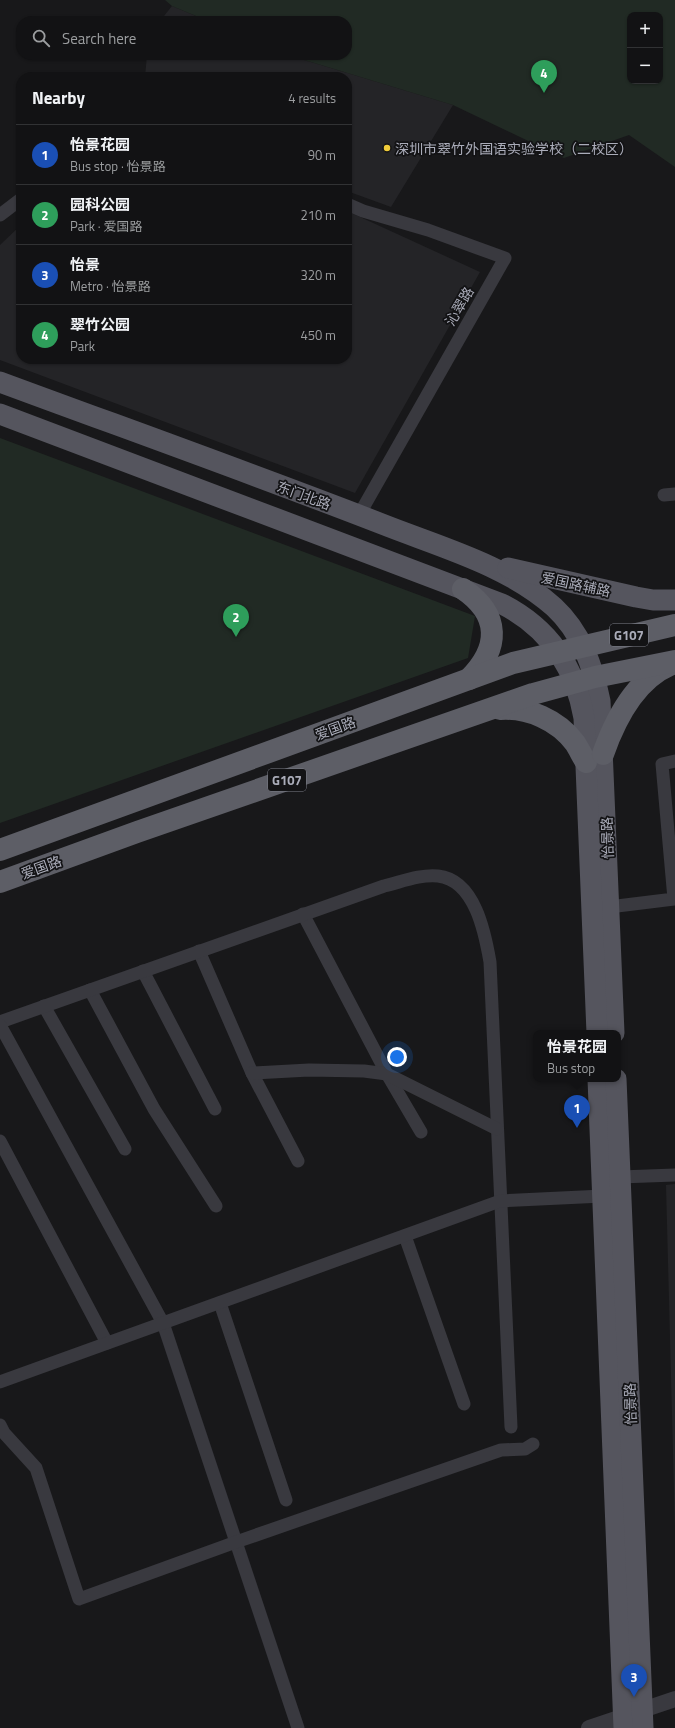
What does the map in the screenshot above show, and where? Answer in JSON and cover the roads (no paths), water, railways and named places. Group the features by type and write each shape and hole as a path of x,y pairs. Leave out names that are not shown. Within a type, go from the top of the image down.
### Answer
{"highway":[{"path":"463,589 482,606 490,618 492,632 491,644 486,657 480,668 468,679"},
{"name":"爱国路","path":"0,850 513,663 675,625"},
{"path":"490,709 511,708 527,711 545,718 560,728 575,743 594,758 636,692 649,678 675,662"},
{"name":"爱国路","path":"0,882 137,832 490,709 585,680 675,662"}],"main road":[{"name":"东门北路","path":"0,382 359,515 505,573 522,583 554,607 572,627 583,646"},
{"path":"0,414 463,589 521,614 535,625 558,652"},
{"name":"爱国路辅路","path":"478,562 636,597 653,600 675,600"},
{"name":"怡景路","path":"583,646 585,680"},
{"name":"怡景路","path":"558,652 585,680 600,701 594,758 596,1030"},
{"name":"怡景路","path":"594,758 609,907 614,1030"},
{"name":"怡景路","path":"598,1082 603,1196 633,1721"},
{"name":"怡景路","path":"616,1082 620,1177 633,1721"}],"street":[{"path":"0,215 16,203"},
{"name":"沁翠路","path":"352,206 363,211 428,230 505,258 359,515"},
{"path":"609,907 674,899 662,764 675,761"},
{"path":"0,1022 384,886 417,878 438,876 451,880 471,900 481,921 490,962 500,1201 512,1427"},
{"path":"303,914 387,1074 421,1132"},
{"path":"199,951 252,1073 298,1161"},
{"path":"143,971 215,1109"},
{"path":"90,990 154,1109 216,1206"},
{"path":"44,1006 124,1149"},
{"path":"0,1026 163,1323 298,1728"},
{"path":"252,1073 309,1070 364,1071 387,1074 497,1129"},
{"path":"0,1140 107,1343"},
{"path":"620,1177 675,1175"},
{"path":"0,1382 500,1201 603,1196"},
{"path":"405,1236 464,1404"},
{"path":"220,1303 286,1500"},
{"path":"0,1425 4,1433 36,1468 79,1600 236,1542 501,1450 525,1449 533,1444"},
{"path":"589,1728 633,1721 675,1699"}],"place":[{"name":"翠竹公园","path":"544,93"},
{"name":"深圳市翠竹外国语实验学校（二校区）","path":"387,148"},
{"name":"园科公园","path":"236,637"},
{"name":"怡景花园","path":"577,1128"},
{"name":"怡景","path":"634,1697"}]}
